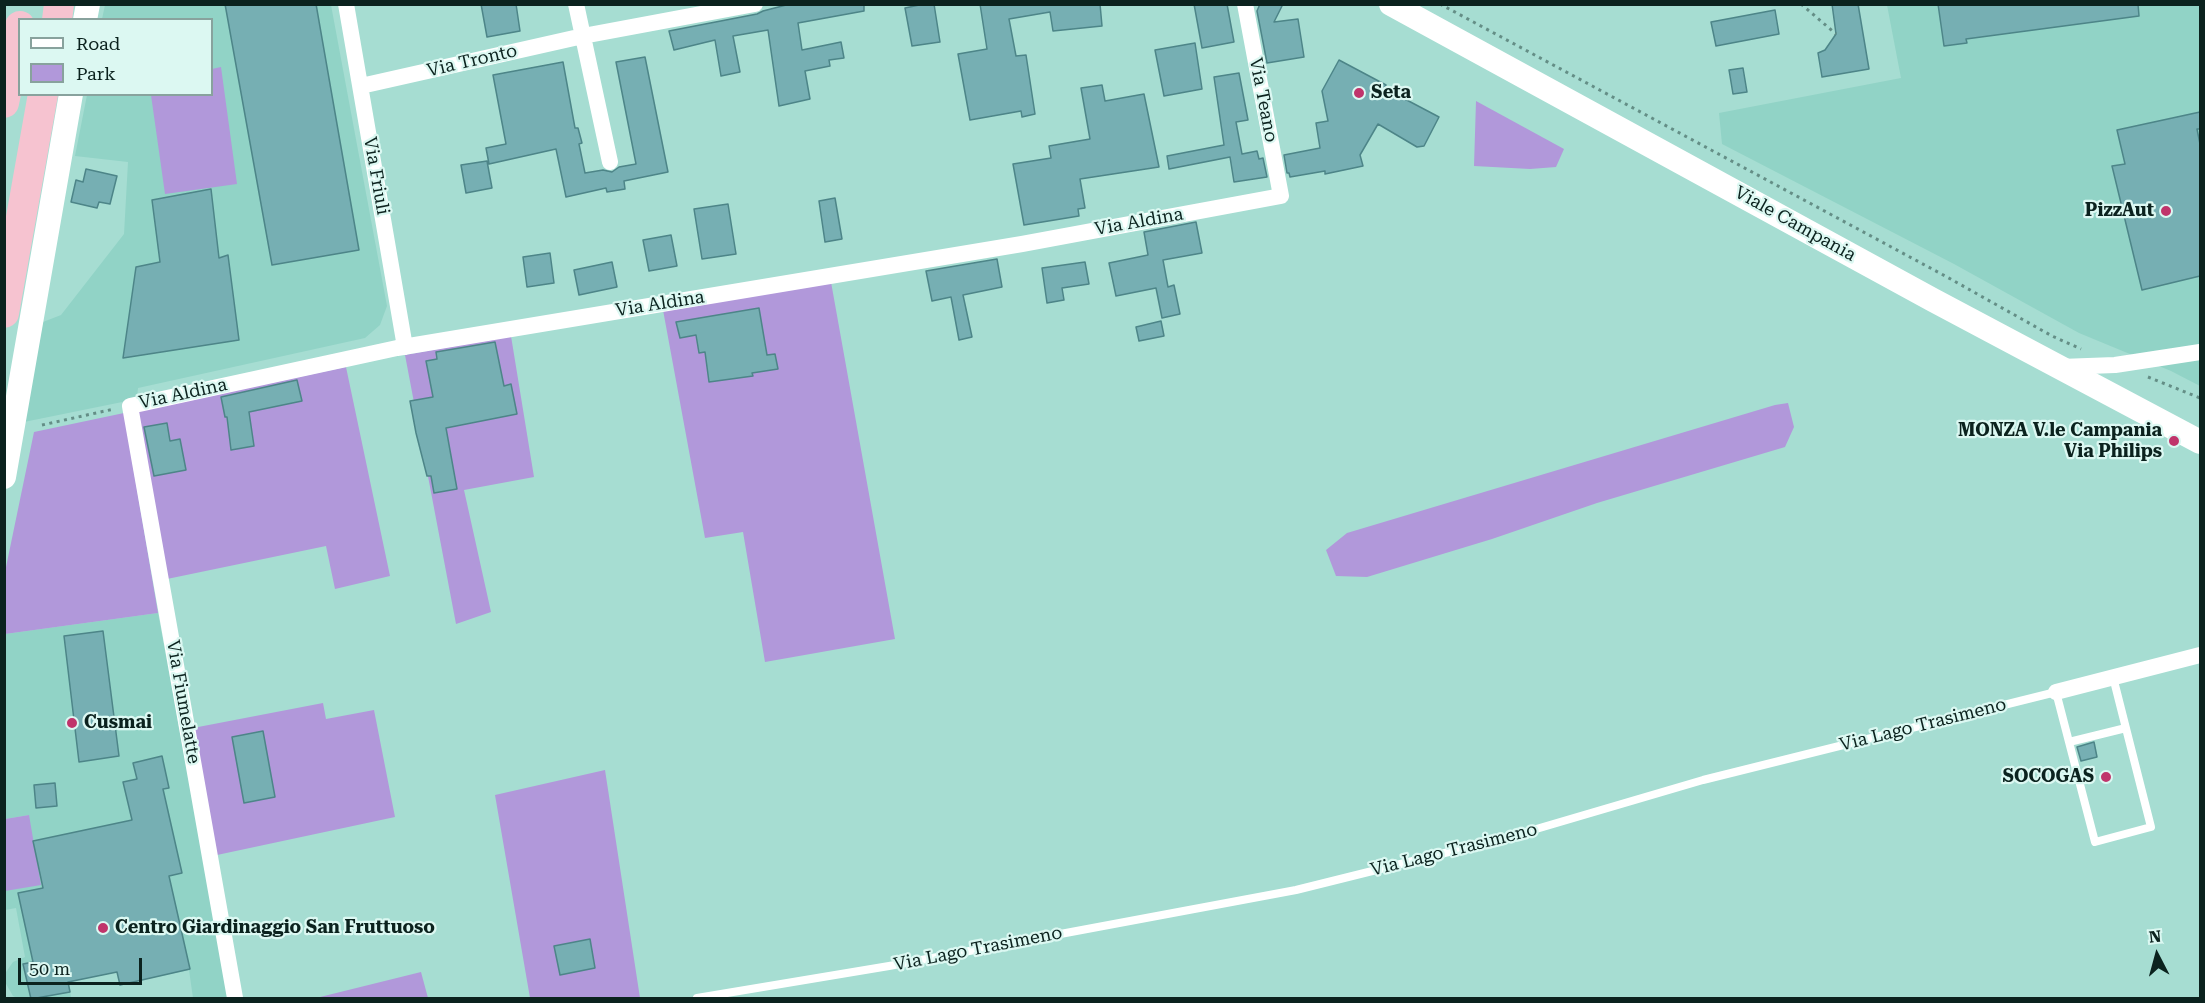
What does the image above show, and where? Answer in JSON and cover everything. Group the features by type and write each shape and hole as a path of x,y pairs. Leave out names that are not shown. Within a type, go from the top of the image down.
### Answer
{"highway":[{"path":"4,103 18,36"},
{"path":"4,313 43,96"}],"street":[{"name":"Via Friuli","path":"346,4 405,347"},
{"path":"576,4 610,162"},
{"name":"Via Tronto","path":"361,86 583,36 755,4"},
{"name":"Via Teano","path":"1245,4 1281,196"},
{"name":"Viale Campania","path":"1391,4 1421,17 2200,442"},
{"path":"4,477 71,96"},
{"name":"Via Aldina","path":"130,406 405,347 1022,244 1281,196"},
{"path":"2060,367 2115,365 2200,352"},
{"name":"Via Fiumelatte","path":"130,406 236,999"},
{"name":"Via Lago Trasimeno","path":"2056,692 2200,655"}],"lane":[{"path":"2056,692 2095,842 2151,827 2113,677"},
{"name":"Via Lago Trasimeno","path":"697,999 900,964 1296,890 1509,837 1703,780 2056,692"},
{"path":"2069,742 2126,728"}],"path":[{"path":"1440,4 1937,271 2052,336 2084,350"},
{"path":"1801,4 1836,34"},
{"path":"2148,377 2200,398"},
{"name":"Via Aldina","path":"42,425 130,406"}],"shaded area":[{"path":"105,5 331,5 387,306 380,325 365,338 138,388 137,399 24,422 43,322 61,315 124,234 128,162 75,156 87,96 213,96 213,18 102,18"},
{"path":"1887,5 2200,5 2200,386 2171,371 2079,333 1954,264 1722,144 1719,113 1901,78"},
{"path":"158,613 229,998 193,998 189,970 120,985 117,972 69,982 71,998 17,998 13,996 5,982 4,975 13,962 25,957 16,908 5,910 5,890 29,815 5,819 5,634"}],"green space":[{"path":"221,67 237,184 165,194 151,96 213,96 213,69"},
{"path":"1476,101 1564,149 1556,167 1530,169 1474,166"},
{"path":"831,282 895,639 765,662 743,532 705,538 663,310"},
{"path":"511,336 534,477 464,490 491,612 456,624 405,355"},
{"path":"346,367 390,576 335,589 326,546 167,579 137,411"},
{"path":"1788,403 1794,427 1785,447 1597,503 1492,539 1367,577 1336,576 1326,550 1347,533"},
{"path":"124,413 158,613 5,634 5,572 34,432"},
{"path":"323,703 326,719 374,710 395,817 217,855 193,728"},
{"path":"605,770 640,998 530,998 495,795"},
{"path":"29,815 41,885 5,891 5,819"},
{"path":"421,972 428,998 316,998"}],"building":[{"path":"225,4 316,4 359,250 272,265"},
{"path":"481,4 516,4 520,31 487,37"},
{"path":"790,4 864,4 864,11 798,23 802,50 841,42 844,58 829,60 830,66 805,71 810,99 779,106 768,30 733,36 740,72 721,76 715,40 674,50 669,31 757,14"},
{"path":"934,4 940,42 912,46 905,8"},
{"path":"980,4 1100,4 1102,26 1053,31 1050,12 1009,19 1016,56 1026,55 1035,114 1022,117 1021,111 970,120 958,54 987,49"},
{"path":"1194,4 1227,4 1234,42 1202,48"},
{"path":"1260,4 1283,4 1274,22 1298,19 1304,57 1267,63 1257,11"},
{"path":"1832,4 1858,4 1869,69 1822,77 1818,53 1825,50 1836,34"},
{"path":"1938,4 2138,4 2139,16 1966,39 1967,43 1944,46"},
{"path":"1775,10 1779,34 1716,46 1711,22"},
{"path":"1195,43 1202,89 1164,96 1155,50"},
{"path":"645,57 668,172 624,181 625,189 607,192 606,188 566,197 556,149 489,164 486,148 506,144 493,75 563,62 575,128 578,128 582,143 579,144 585,173 603,170 612,172 619,167 636,164 616,62"},
{"path":"1339,60 1386,85 1384,88 1439,117 1424,146 1417,147 1378,124 1360,155 1363,166 1325,174 1325,171 1290,177 1287,173 1284,155 1320,148 1316,123 1328,121 1322,91"},
{"path":"1743,68 1747,92 1733,94 1729,70"},
{"path":"1239,73 1248,120 1236,122 1242,154 1257,151 1259,159 1263,158 1267,177 1234,182 1230,157 1169,169 1167,156 1224,145 1214,77"},
{"path":"1102,85 1105,101 1144,94 1159,167 1080,179 1085,208 1078,209 1079,216 1024,225 1013,164 1051,158 1049,146 1090,139 1081,88"},
{"path":"2200,112 2200,129 2197,129 2200,144 2200,276 2142,290 2112,166 2125,164 2117,130"},
{"path":"487,161 492,188 466,193 461,165"},
{"path":"86,169 117,176 110,204 99,202 97,208 71,202 76,180 83,182"},
{"path":"211,189 219,258 228,255 239,340 123,358 136,267 160,262 152,200"},
{"path":"835,198 842,239 825,242 819,201"},
{"path":"728,204 736,254 702,259 694,209"},
{"path":"1196,222 1202,253 1163,260 1168,287 1174,285 1180,314 1162,318 1156,288 1116,296 1109,263 1148,255 1144,232"},
{"path":"671,235 677,266 649,271 643,240"},
{"path":"550,253 554,283 527,287 523,257"},
{"path":"997,259 1002,287 963,295 972,337 959,340 951,297 932,301 926,271"},
{"path":"612,262 617,287 579,295 574,270"},
{"path":"1085,262 1089,284 1062,288 1064,300 1047,303 1042,268"},
{"path":"759,308 767,355 775,354 778,369 752,373 753,376 709,382 705,352 699,353 696,335 680,338 676,322"},
{"path":"1161,321 1164,336 1139,341 1136,327"},
{"path":"495,342 504,386 511,384 517,414 446,428 457,489 434,493 431,476 427,476 410,401 433,397 426,361 437,359 436,352"},
{"path":"297,380 302,401 249,412 254,446 231,450 227,417 225,417 221,397"},
{"path":"167,423 170,441 180,439 186,470 154,476 144,427"},
{"path":"103,631 119,756 79,762 64,636"},
{"path":"263,731 275,797 244,803 232,737"},
{"path":"2094,742 2097,757 2081,761 2077,747"},
{"name":"Centro Giardinaggio San Fruttuoso","path":"162,756 169,788 163,789 182,873 169,876 190,969 120,985 117,972 68,982 70,992 31,999 23,964 33,962 18,893 43,888 33,841 132,820 123,782 137,779 133,763"},
{"path":"55,783 57,806 36,808 34,785"},
{"path":"590,939 595,968 560,975 554,946"}],"place":[{"name":"Seta","path":"1359,93"},
{"name":"PizzAut","path":"2166,211"},
{"name":"MONZA V.le Campania Via Philips","path":"2174,441"},
{"name":"Cusmai","path":"72,723"},
{"name":"SOCOGAS","path":"2106,777"},
{"name":"Centro Giardinaggio San Fruttuoso","path":"103,928"}]}
